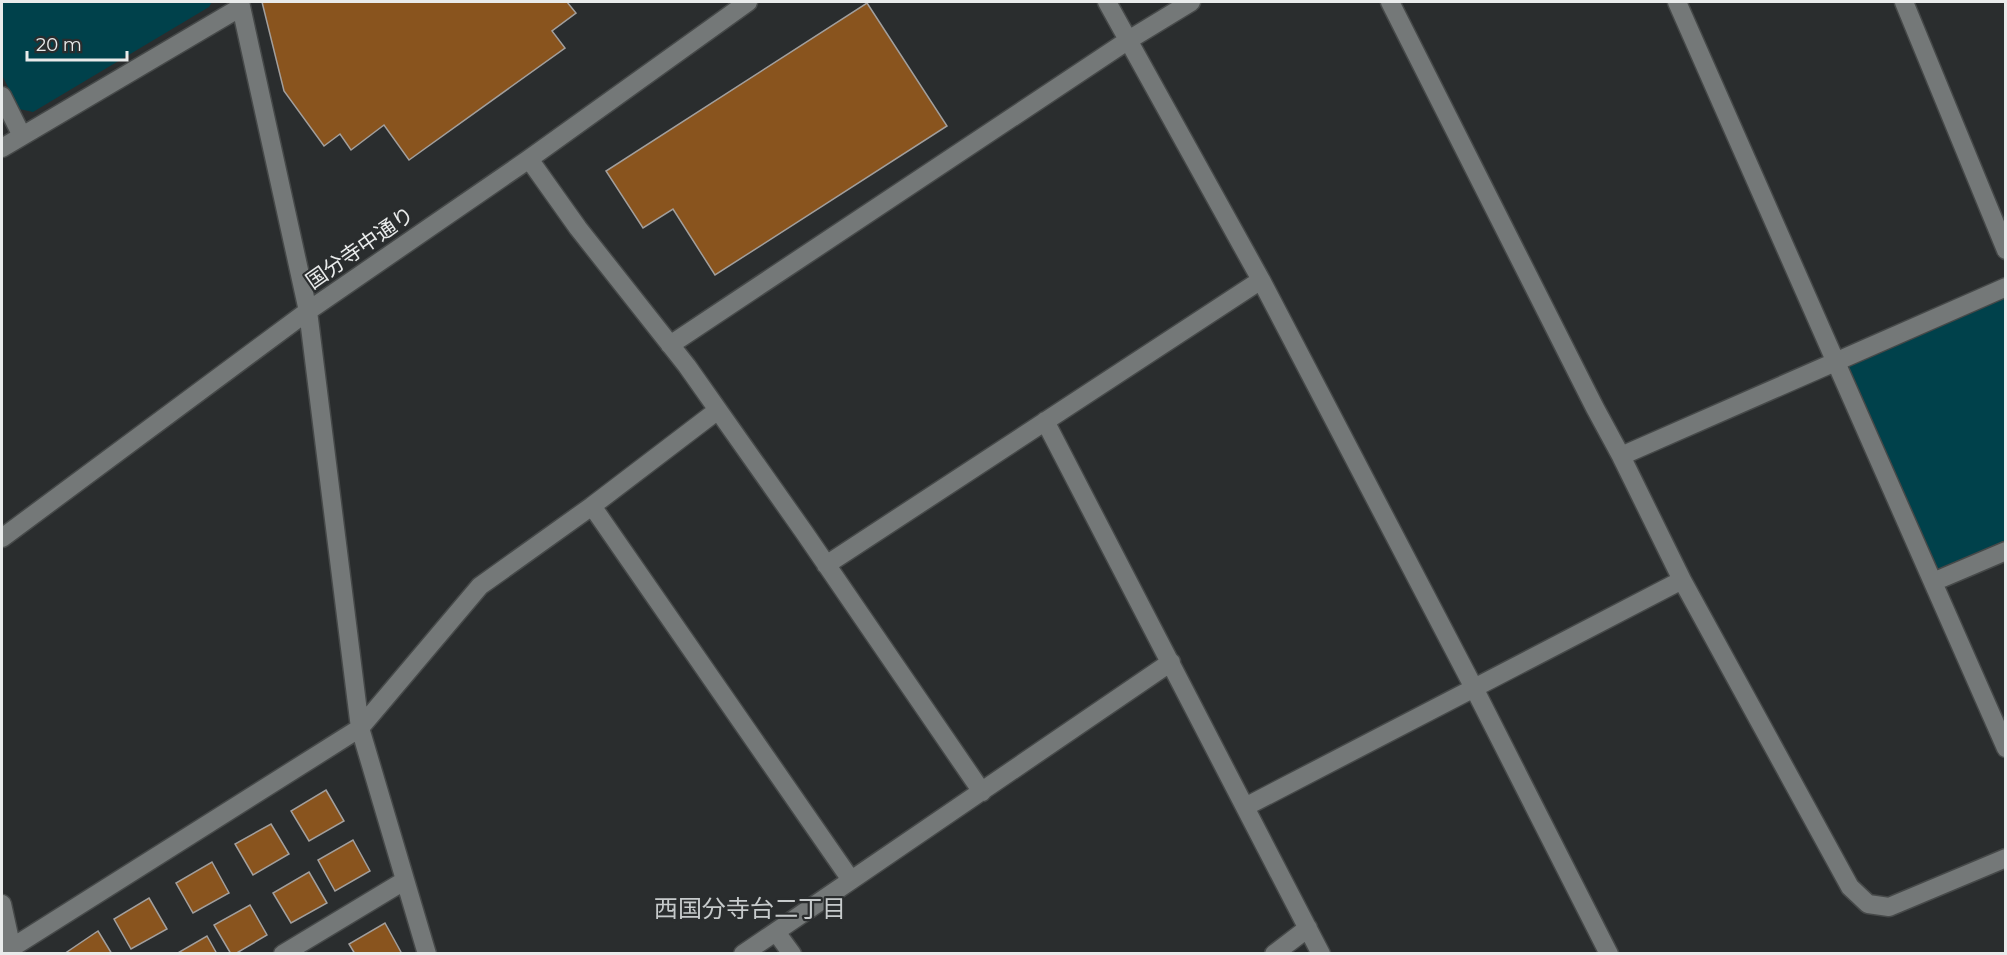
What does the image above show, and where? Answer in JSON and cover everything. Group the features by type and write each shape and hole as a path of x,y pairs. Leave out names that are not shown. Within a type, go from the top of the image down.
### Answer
{"street":[{"name":"国分寺中通り","path":"2,538 308,311 529,159 748,2"},
{"path":"1107,2 1261,280 1474,688 1609,954"},
{"path":"670,345 1127,41 1191,2"},
{"path":"1390,2 1682,580 1850,887 1868,904 1889,907 2006,858"},
{"path":"1677,2 2006,748"},
{"path":"1904,2 2006,250"},
{"path":"2,148 241,4 308,311 360,728 427,954"},
{"path":"2,96 22,136"},
{"path":"529,159 578,228 718,410 982,792"},
{"path":"826,565 1261,280"},
{"path":"1621,456 2006,287"},
{"path":"2,904 9,951 360,728 480,586 592,506 718,410"},
{"path":"1046,421 1321,954"},
{"path":"592,506 851,880"},
{"path":"1933,582 2006,550"},
{"path":"1245,807 1682,580"},
{"path":"743,954 1171,662"},
{"path":"283,954 404,881"},
{"path":"1274,954 1308,928"},
{"path":"776,932 792,954"}],"shaded area":[{"path":"2,2 212,2 209,7 33,112 19,109 2,75"},
{"path":"2005,287 2005,551 1933,582 1835,361"}],"building":[{"path":"262,2 567,2 576,13 552,31 565,48 409,160 384,125 351,150 340,134 324,146 284,91"},
{"path":"867,3 947,126 715,275 673,209 643,228 606,171"},
{"path":"326,790 344,821 309,841 291,811"},
{"path":"271,824 289,854 253,875 235,844"},
{"path":"353,840 370,871 335,891 318,860"},
{"path":"212,862 229,893 193,913 176,883"},
{"path":"309,872 327,903 291,923 273,893"},
{"path":"149,898 167,929 131,949 114,919"},
{"path":"250,905 267,935 235,954 231,954 214,925"},
{"path":"385,923 402,954 355,954 349,944"},
{"path":"98,931 112,954 64,954"},
{"path":"207,936 217,954 176,954"}],"district":[{"name":"西国分寺台二丁目","path":"750,909"}]}
